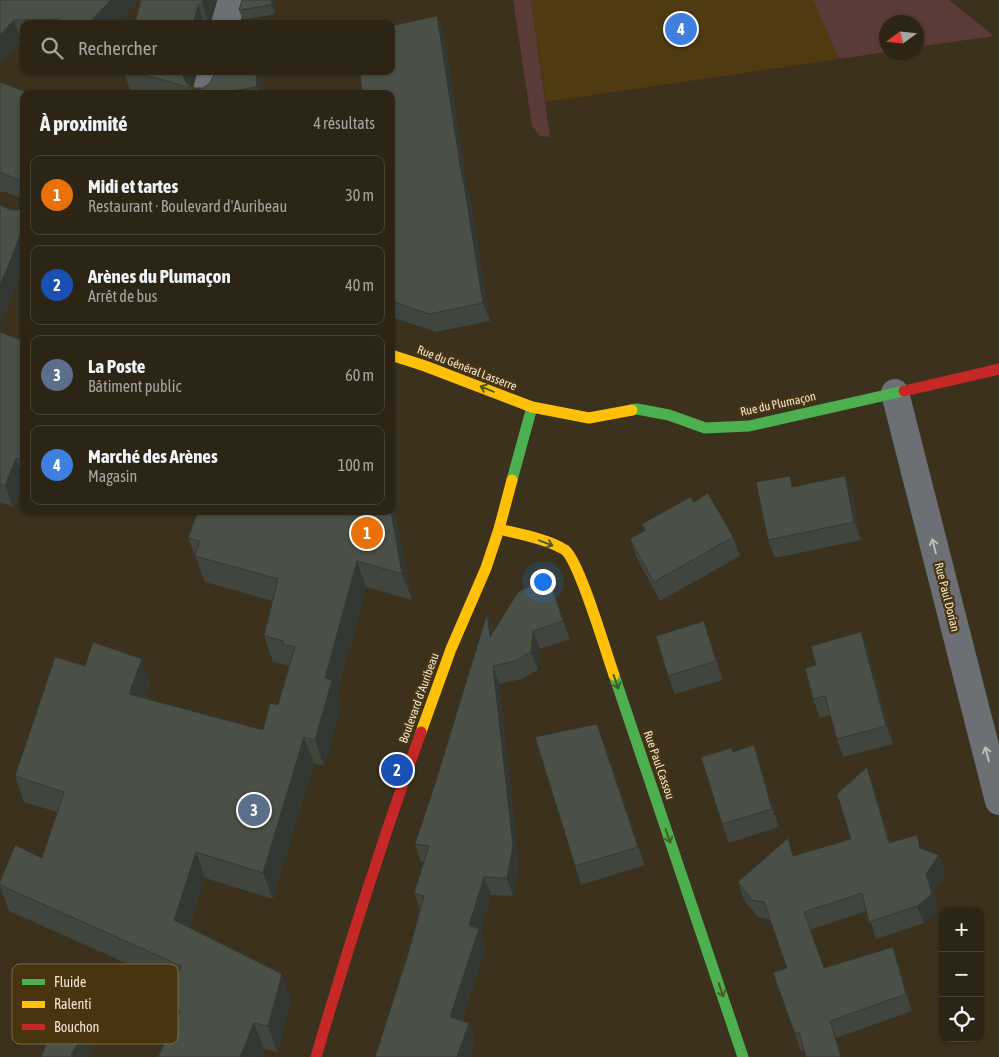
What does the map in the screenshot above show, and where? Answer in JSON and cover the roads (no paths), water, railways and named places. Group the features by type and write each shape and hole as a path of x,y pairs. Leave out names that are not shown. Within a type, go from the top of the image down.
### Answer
{"street":[{"path":"226,20 232,0"},
{"path":"207,90 211,75"},
{"name":"Rue du Général Lasserre","path":"395,356 532,407"},
{"name":"Rue du Plumaçon","path":"532,407 589,418 637,409 669,415 705,428 749,426 999,369"},
{"name":"Rue Paul Dorian","path":"895,392 999,801"},
{"name":"Boulevard d'Auribeau","path":"316,1057 350,941 391,816 451,649 486,568 499,529 532,407"},
{"name":"Rue Paul Cassou","path":"499,529 544,541 566,551 582,580 743,1057"}],"place":[{"name":"Marché des Arènes","path":"681,29"},
{"name":"Midi et tartes","path":"367,533"},
{"name":"Arènes du Plumaçon","path":"397,770"},
{"name":"La Poste","path":"254,810"}]}
